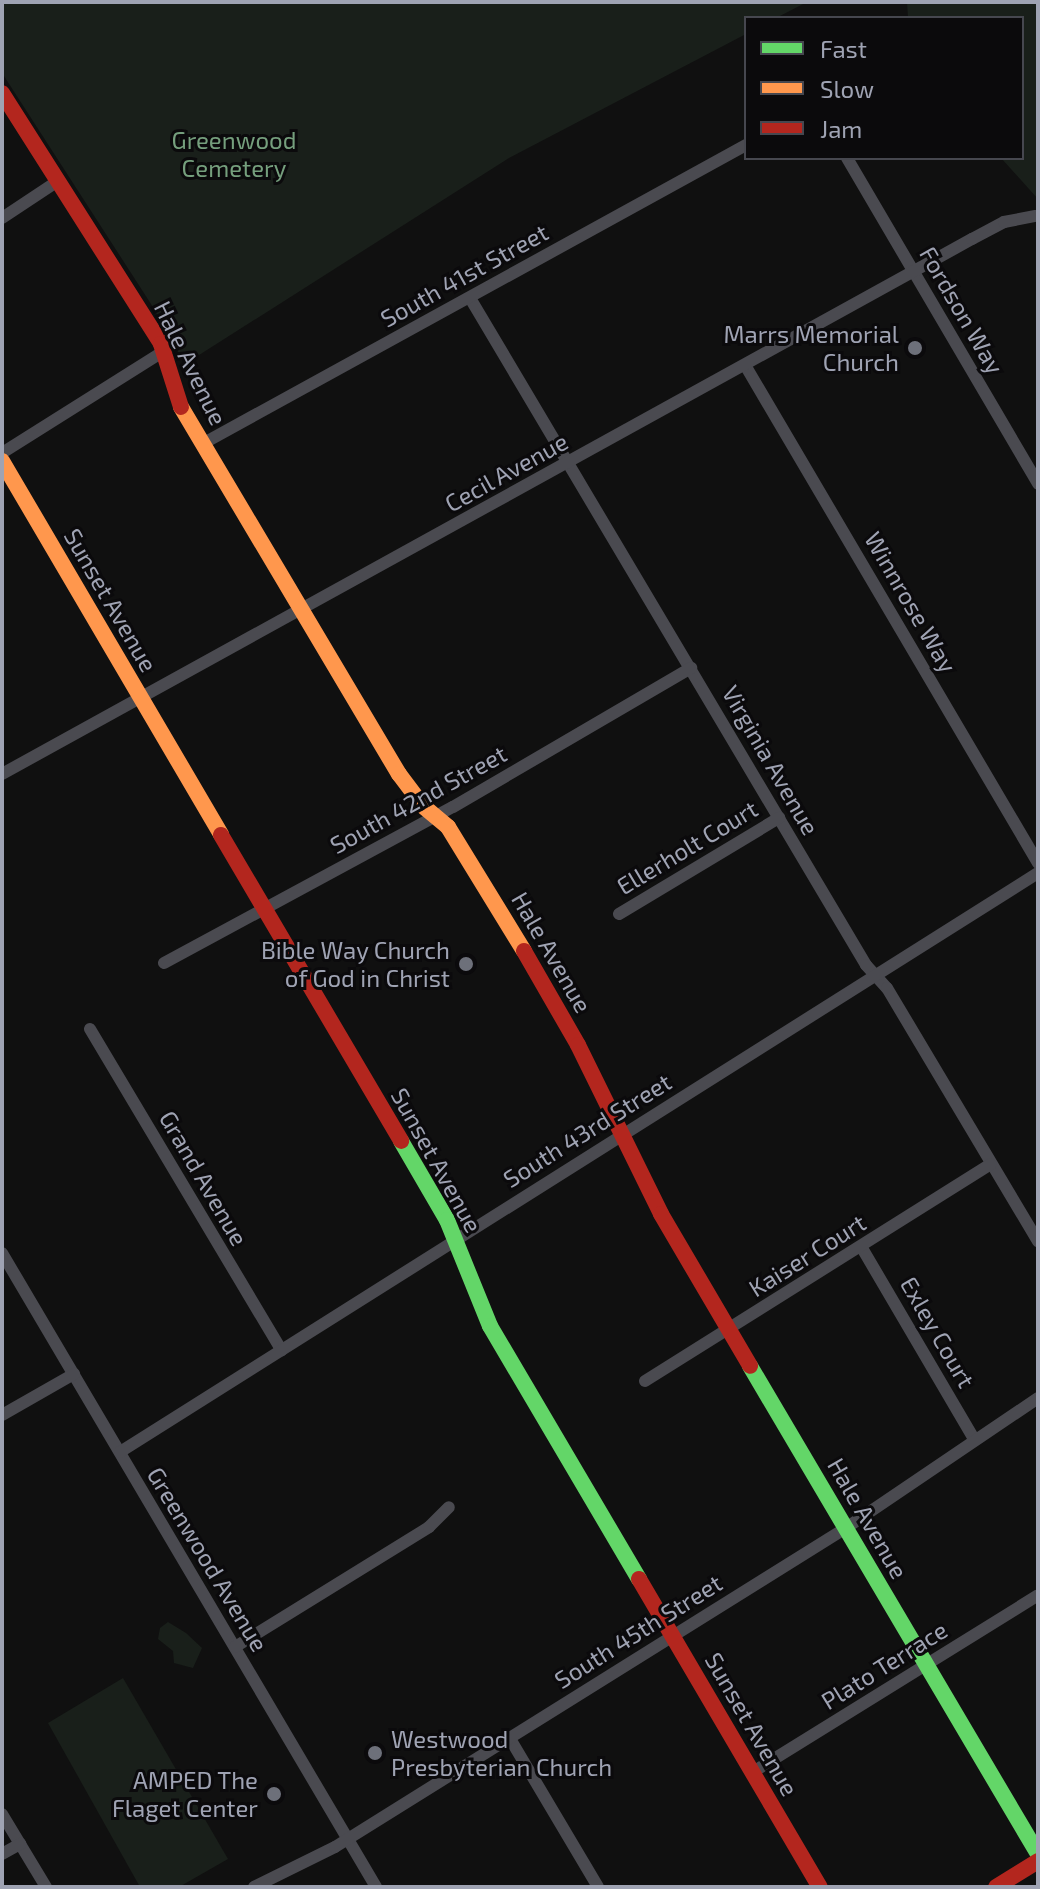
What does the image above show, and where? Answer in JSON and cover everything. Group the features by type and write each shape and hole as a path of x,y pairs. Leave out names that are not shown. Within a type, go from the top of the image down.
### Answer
{"street":[{"name":"Hale Avenue","path":"2,93 164,351 178,402 399,774 460,843 487,888 578,1045 661,1214 1038,1854"},
{"name":"South 41st Street","path":"204,443 744,146"},
{"name":"Fordson Way","path":"848,160 1038,484"},
{"path":"2,218 58,181"},
{"name":"Cecil Avenue","path":"2,774 1004,222 1035,216"},
{"name":"Virginia Avenue","path":"470,298 779,818 875,975 887,988 1038,1241"},
{"path":"2,453 164,351"},
{"name":"Winnrose Way","path":"745,365 1038,863"},
{"name":"Sunset Avenue","path":"2,461 447,1220 490,1326 820,1887"},
{"name":"South 42nd Street","path":"164,963 435,816 691,668"},
{"name":"Ellerholt Court","path":"619,914 779,818"},
{"name":"South 43rd Street","path":"120,1452 1038,873"},
{"name":"Grand Avenue","path":"90,1029 281,1350"},
{"name":"Kaiser Court","path":"645,1381 862,1248 991,1164"},
{"name":"Exley Court","path":"862,1248 974,1439"},
{"name":"Greenwood Avenue","path":"2,1253 376,1887"},
{"path":"2,1415 74,1374"},
{"name":"South 45th Street","path":"254,1887 348,1839 846,1528 1038,1398"},
{"path":"235,1647 429,1527 449,1507"},
{"name":"Plato Terrace","path":"753,1772 1038,1595"},
{"path":"509,1737 598,1887"},
{"path":"2,1814 46,1887"},
{"path":"2,1854 20,1844"},
{"path":"996,1887 1038,1861"}],"green space":[{"name":"Greenwood Cemetery","path":"2,2 807,2 780,16 744,16 744,35 509,158 185,364 151,304 2,73"},
{"path":"907,2 1038,2 1038,199 1003,160 1024,160 1024,16 908,16"},
{"path":"168,1622 202,1648 193,1668 174,1663 173,1651 158,1639 160,1628"},
{"path":"123,1678 228,1859 179,1887 140,1887 48,1723"}],"traffic: fast":[{"path":"401,1141 447,1220 490,1326 639,1579"},
{"path":"750,1366 1038,1854"}],"traffic: slow":[{"path":"181,407 399,774 423,806 448,827 524,951"},
{"path":"2,461 221,835"}],"traffic: jam":[{"path":"2,93 161,344 181,407"},
{"path":"221,835 401,1141"},
{"path":"524,951 578,1045 661,1214 750,1366"},
{"path":"639,1579 820,1887"},
{"path":"996,1887 1038,1861"}],"place":[{"name":"Marrs Memorial Church","path":"915,348"},
{"name":"Bible Way Church of God in Christ","path":"466,964"},
{"name":"Westwood Presbyterian Church","path":"375,1753"},
{"name":"AMPED The Flaget Center","path":"274,1794"}]}
